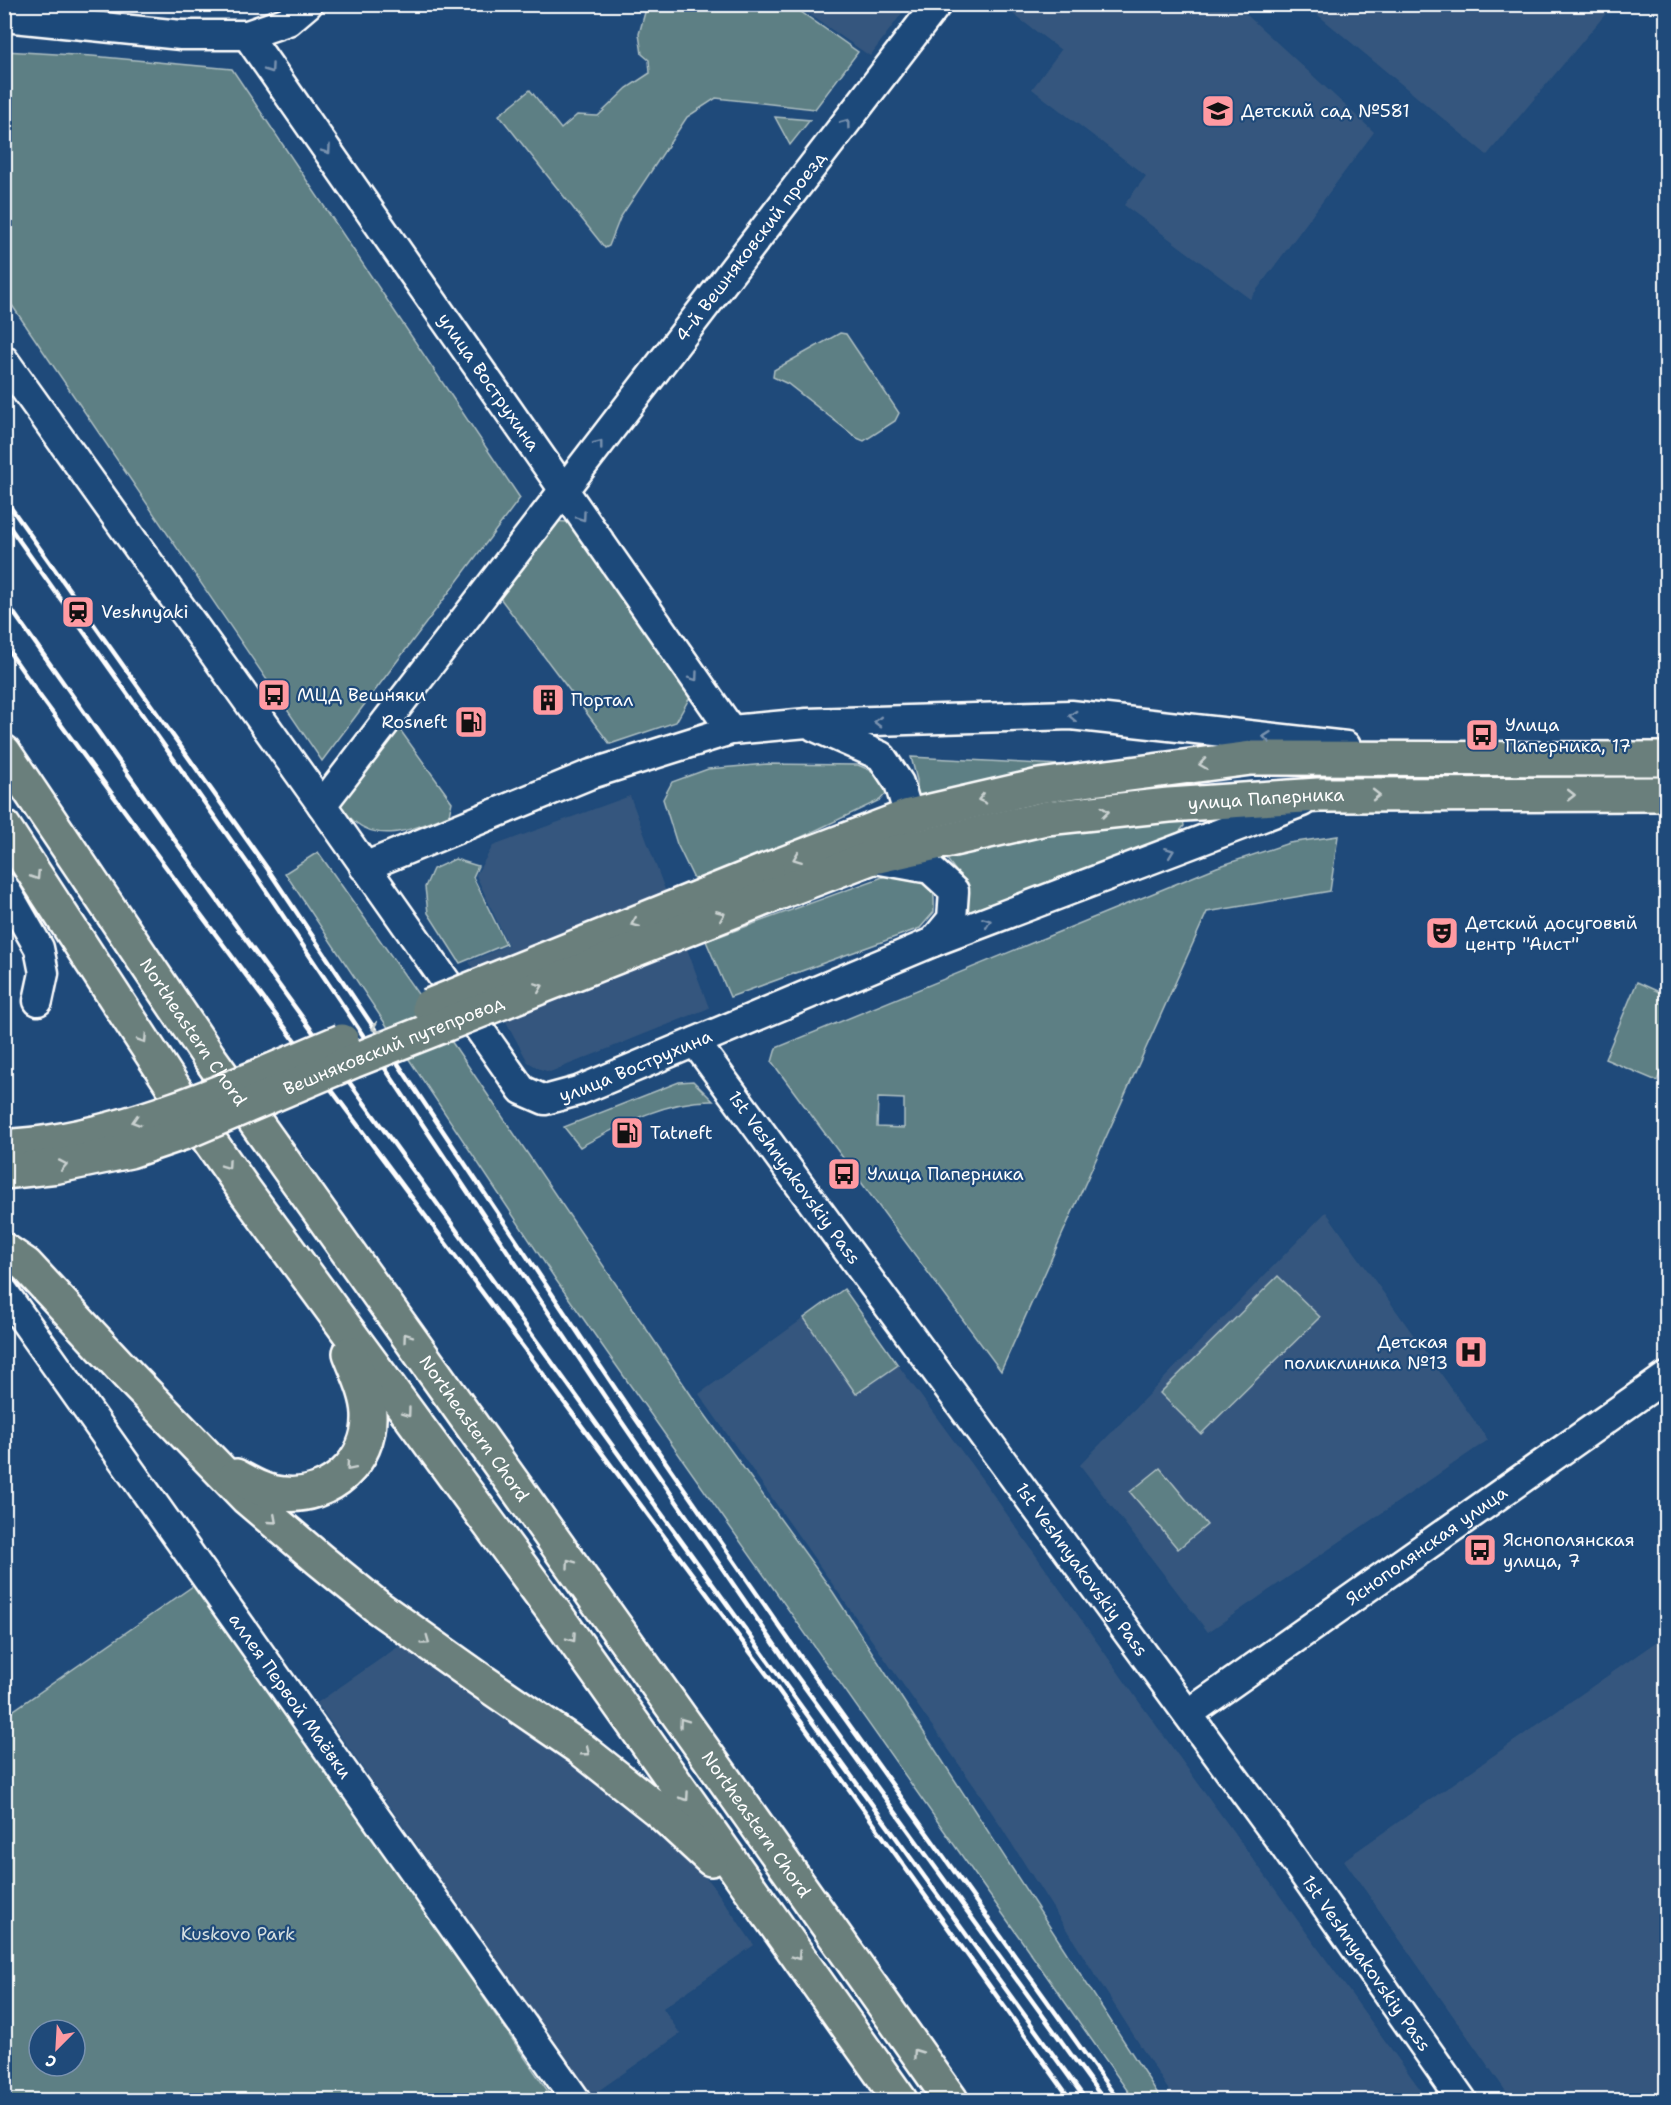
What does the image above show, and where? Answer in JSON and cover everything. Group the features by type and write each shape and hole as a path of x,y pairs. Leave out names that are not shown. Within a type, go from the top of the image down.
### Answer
{"main road":[{"name":"Northeastern Chord","path":"4,752 216,1067 951,2100"},
{"name":"улица Паперника","path":"773,881 909,816 1039,786 1251,758 1666,759"},
{"name":"улица Паперника","path":"773,881 1047,818 1169,805 1318,795 1666,794"},
{"path":"4,827 245,1191 556,1616 900,2100"},
{"name":"Вешняковский путепровод","path":"4,1147 51,1142 120,1126 172,1110 773,881"},
{"name":"Вешняковский путепровод","path":"4,1172 58,1166 130,1151 183,1133 773,881"},
{"path":"4,1250 26,1265 215,1465 265,1513 379,1608 580,1748 658,1810 773,1922"},
{"path":"215,1465 267,1491 290,1495 327,1487 350,1468 365,1442 369,1427 369,1413 366,1397 336,1315"}],"street":[{"path":"4,17 181,35 247,35 288,21 308,4"},
{"name":"4-й Вешняковский проезд","path":"322,805 937,4"},
{"name":"улица Вострухина","path":"247,35 731,730"},
{"name":"улица Вострухина","path":"4,360 322,805 522,1090 546,1100 578,1091 933,942 1318,795"},
{"path":"364,867 591,774 731,730 807,723 1071,716 1450,758"},
{"path":"807,723 881,756 900,783 909,816"},
{"path":"870,858 930,869 954,891 952,919 933,942"},
{"path":"4,887 39,948 44,973 38,1001"},
{"name":"1st Veshnyakovskiy Pass","path":"696,1042 1282,1843 1391,2002 1462,2100"},
{"name":"аллея Первой Маёвки","path":"4,1292 576,2100"},
{"name":"Яснополянская улица","path":"1188,1714 1666,1377"}],"shaded area":[{"path":"908,4 870,56 796,5"},
{"path":"1001,5 1236,5 1374,132 1250,299 1124,205 1146,176 1032,89 1061,50"},
{"path":"1306,5 1613,5 1487,155"},
{"path":"630,796 709,1008 550,1072 540,1069 528,1062 497,1005 469,962 508,945 476,875 493,846"},
{"path":"1326,1212 1488,1440 1208,1632 1080,1465"},
{"path":"804,1318 856,1393 898,1365 1428,2100 1175,2100 984,1800 699,1394"},
{"path":"1666,1635 1666,2100 1512,2100 1344,1860"},
{"path":"405,1642 569,1754 673,1842 711,1883 754,1945 663,2008 680,2034 592,2095 317,1703"}],"green space":[{"path":"647,5 791,5 858,52 815,109 716,98 687,117 620,218 609,246 605,248 499,115 530,90 561,129 577,115 598,116 627,88 650,73 649,60 642,54 639,34"},
{"path":"4,51 92,56 232,69 520,498 322,761 5,295"},
{"path":"775,117 810,120 790,145"},
{"path":"840,333 846,334 899,413 895,421 864,441 857,438 788,384 773,377 774,370"},
{"path":"552,521 582,523 694,690 676,722 610,744 497,594"},
{"path":"398,727 452,802 449,815 402,831 377,832 366,829 355,822 339,805"},
{"path":"911,757 1061,765 917,799 917,780"},
{"path":"767,764 858,765 879,774 890,789 880,800 789,843 695,881 677,844 663,799 672,782 708,769"},
{"path":"1183,818 1184,826 1178,833 963,919 966,900 964,885 946,858 1054,828"},
{"path":"1338,836 1330,891 1207,912 1001,1371 772,1062 776,1048 1217,867 1289,843","holes":["878,1098 904,1099 904,1128 877,1127"]},
{"path":"318,852 456,1048 693,1398 833,1592 1162,2100 1134,2100 556,1280 285,873"},
{"path":"455,859 478,866 473,877 506,944 460,963 428,913 425,887 433,869"},
{"path":"902,870 925,879 932,887 934,912 920,928 730,997 706,941"},
{"path":"1637,982 1666,995 1666,1058 1657,1081 1605,1059"},
{"path":"693,1081 713,1101 661,1109 580,1147 564,1127 679,1082"},
{"path":"1278,1276 1320,1317 1201,1434 1160,1393"},
{"path":"844,1289 898,1365 856,1394 804,1318"},
{"path":"1160,1468 1207,1525 1178,1549 1130,1492"},
{"name":"Kuskovo Park","path":"196,1584 285,1709 554,2100 5,2100 4,1717"}],"railway":[{"path":"4,498 267,868 631,1412 800,1656 1118,2100"},
{"path":"4,519 257,877 619,1418 790,1667 1104,2100"},
{"path":"4,599 213,894 1086,2100"},
{"path":"4,644 196,908 774,1684 1071,2100"}],"place":[{"name":"Детский сад №581","path":"1218,111"},
{"name":"Veshnyaki","path":"78,612"},
{"name":"МЦД Вешняки","path":"274,695"},
{"name":"Портал","path":"548,700"},
{"name":"Rosneft","path":"471,722"},
{"name":"Улица Паперника, 17","path":"1482,735"},
{"name":"Детский досуговый центр \"Аист\"","path":"1442,933"},
{"name":"Tatneft","path":"627,1133"},
{"name":"Улица Паперника","path":"844,1174"},
{"name":"Детская поликлиника №13","path":"1471,1352"},
{"name":"Яснополянская улица, 7","path":"1480,1550"}]}
